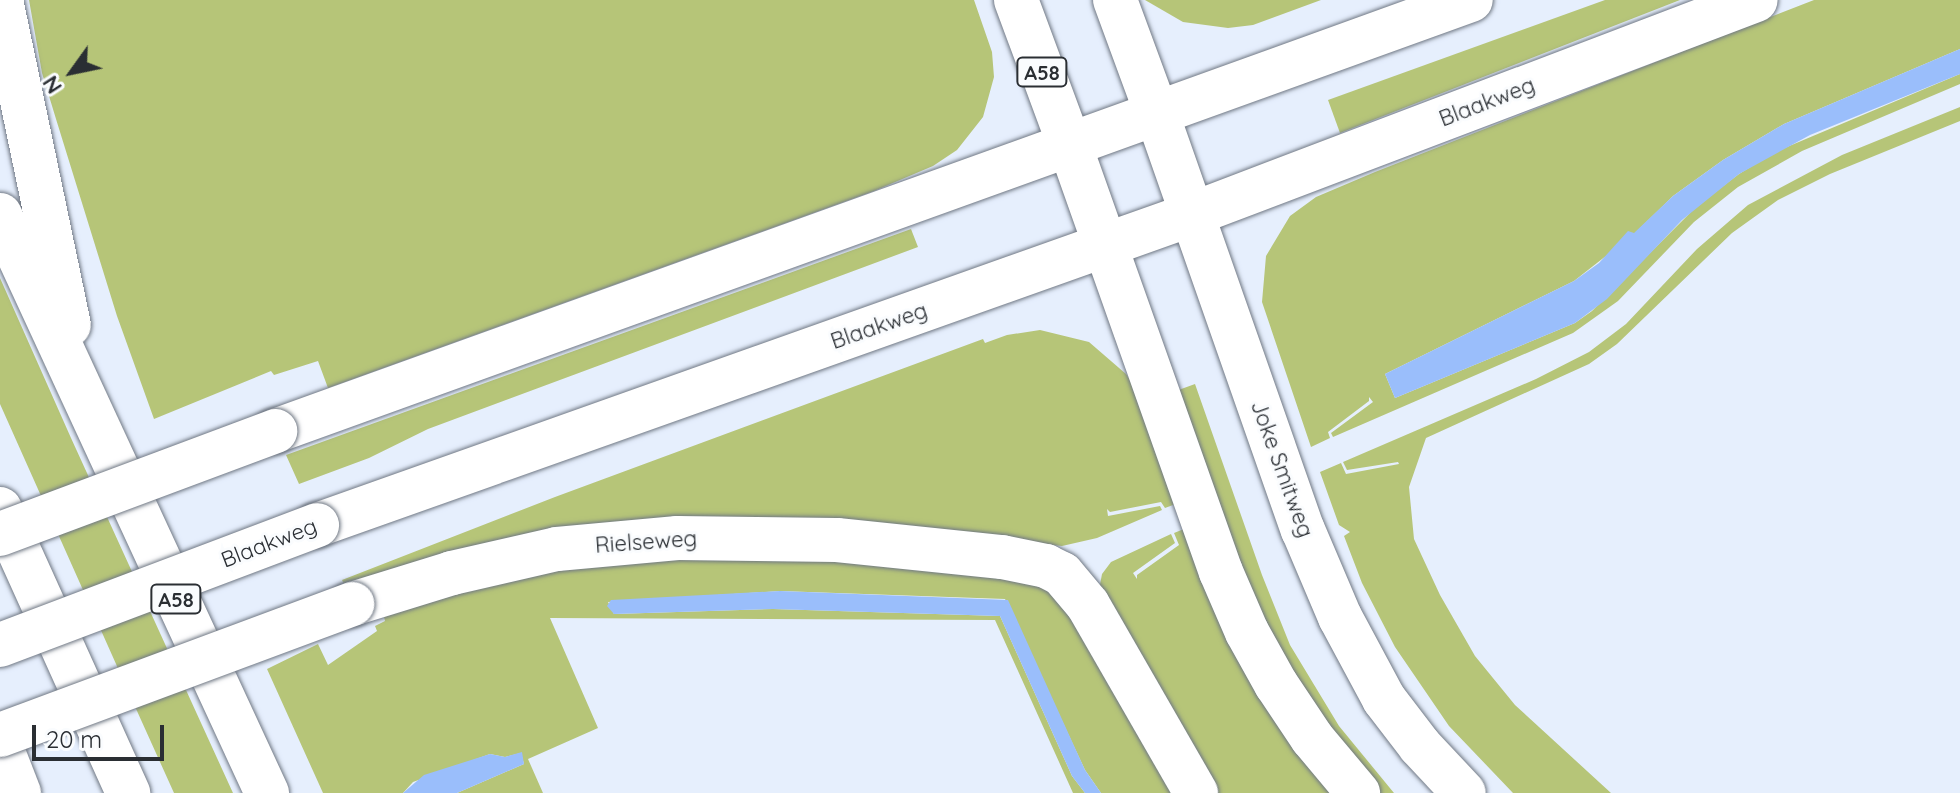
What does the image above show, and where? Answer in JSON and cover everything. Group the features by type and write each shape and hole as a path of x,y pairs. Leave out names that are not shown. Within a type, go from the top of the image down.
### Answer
{"main road":[{"name":"A58","path":"1,0 86,406"},
{"name":"A58","path":"1016,0 1069,143"},
{"name":"Joke Smitweg","path":"1115,0 1303,530 1340,617 1384,699 1420,746 1464,793"},
{"path":"0,534 275,431 1471,0"},
{"name":"Blaakweg","path":"0,645 317,525 1190,215 1756,0"},
{"path":"1069,143 1221,572 1247,632 1276,684 1312,738 1358,793"},
{"name":"A58","path":"0,215 267,793"},
{"path":"0,509 128,793"},
{"name":"Rielseweg","path":"0,735 352,604 452,573 557,549 636,541 733,537 837,540 1002,557 1046,566 1062,574 1088,605 1196,793"},
{"path":"84,701 107,793"},
{"path":"0,744 19,793"}],"green space":[{"path":"29,0 974,0 992,52 994,77 983,117 957,150 933,166 874,191 328,388 318,361 274,375 271,371 154,419 117,316 42,73"},
{"path":"1145,0 1321,0 1253,25 1228,28 1183,22"},
{"path":"1605,0 1680,0 1340,133 1328,100"},
{"path":"1814,0 1960,0 1960,49 1784,124 1723,160 1673,196 1634,234 1574,281 1385,374 1395,398 1575,323 1592,311 1698,205 1775,152 1960,74 1960,84 1802,151 1738,187 1694,222 1618,301 1573,333 1333,437 1331,433 1373,402 1369,397 1369,401 1328,432 1330,438 1311,447 1262,302 1266,256 1290,216 1316,197 1375,172"},
{"path":"1960,107 1960,121 1830,174 1778,200 1732,233 1617,344 1589,364 1426,438 1409,487 1414,539 1440,595 1475,656 1515,705 1611,793 1513,793 1449,726 1395,647 1362,583 1344,536 1350,532 1339,525 1320,472 1341,463 1346,474 1399,464 1347,470 1343,462 1536,379 1589,352 1626,324 1697,249 1748,205 1842,155"},
{"path":"911,229 918,247 428,429 369,458 299,484 286,455"},
{"path":"0,278 233,793 174,793 0,404"},
{"path":"1040,330 1089,342 1126,374 1135,388 1181,502 1165,508 1161,502 1110,512 1107,509 1108,516 1160,506 1162,510 1097,538 1062,546 927,531 345,586 342,580 555,497 983,339 985,343 1007,335"},
{"path":"1195,384 1290,645 1339,726 1394,793 1379,793 1367,780 1266,634 1173,392"},
{"path":"1189,527 1338,793 1217,793 1099,590 1102,574 1111,562 1171,534 1175,543 1133,573 1137,579 1137,575 1179,545 1174,533"},
{"path":"760,553 1028,579 1060,594 1175,793 1101,793 1085,770 1005,599 780,591 608,602 614,614 773,609 1000,616 1072,776 1085,793 1073,793 995,620 550,618 598,728 528,759 543,793 457,793 524,764 521,753 505,757 490,754 413,782 403,793 323,793 267,669 318,644 328,665 377,631 375,626 385,621 383,613 583,562"}],"water":[{"path":"1960,49 1960,74 1810,135 1739,174 1682,220 1607,299 1575,323 1395,398 1385,374 1574,281 1599,263 1628,231 1634,233 1673,196 1723,160 1784,124"},
{"path":"780,591 1008,600 1085,770 1101,793 1085,793 1072,776 1000,616 773,609 614,614 607,606 611,600"},
{"path":"522,752 524,764 457,793 403,793 424,775 490,754 505,757"}]}
